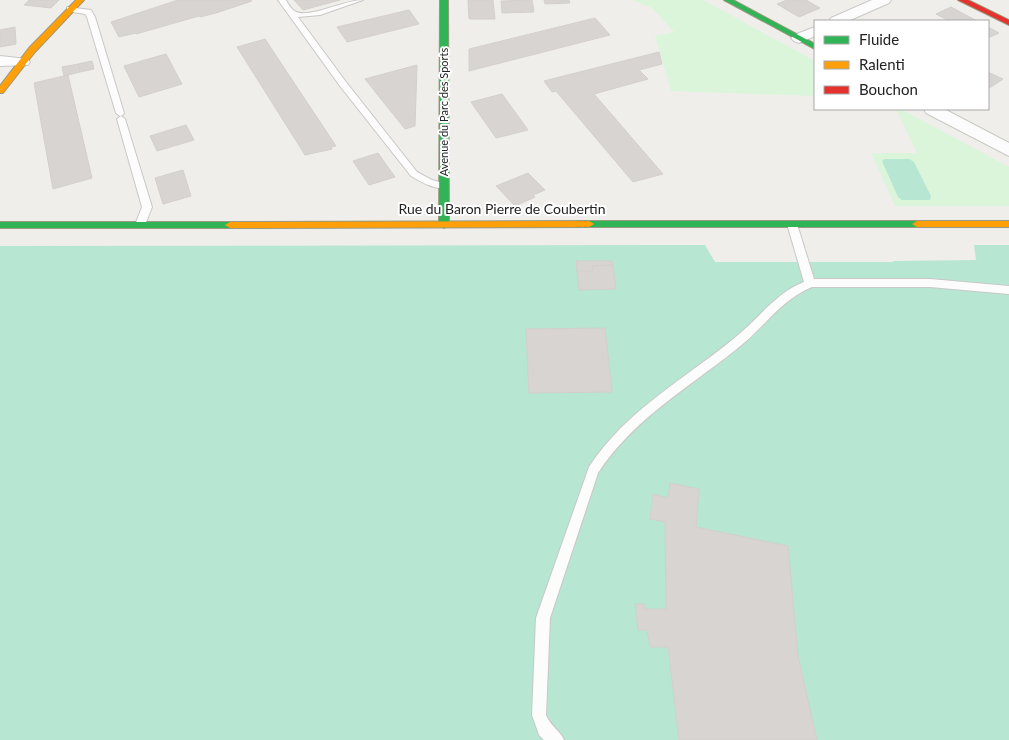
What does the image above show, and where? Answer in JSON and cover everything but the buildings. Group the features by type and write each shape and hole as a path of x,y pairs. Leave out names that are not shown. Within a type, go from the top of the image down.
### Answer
{"street":[{"path":"0,91 22,62 80,0"},
{"name":"Avenue du Parc des Sports","path":"444,0 444,224"},
{"path":"728,0 814,46"},
{"path":"838,20 884,0"},
{"path":"962,0 1009,23"},
{"path":"799,38 814,31"},
{"path":"0,61 22,62"},
{"path":"934,110 1009,150"},
{"name":"Rue du Baron Pierre de Coubertin","path":"0,225 1008,223"}],"lane":[{"path":"282,0 342,84 414,174 429,182 444,186"},
{"path":"293,14 299,16 308,15 359,0"},
{"path":"70,9 88,12 92,17 147,207 140,225"},
{"path":"792,224 810,283"},
{"path":"556,740 544,730 539,715 543,618 597,464 613,442 631,424 740,339 785,296 810,283 932,282 1009,290"}],"green space":[{"path":"633,0 703,0 814,60 814,96 671,91 655,36 674,32 652,8"},
{"path":"896,110 903,110 1009,167 1009,206 895,206 871,153 917,153"},
{"path":"885,159 909,159 914,162 931,196 930,200 902,200 898,197 882,161"},
{"path":"705,245 715,262 893,262 976,260 974,245 1009,245 1009,740 0,740 0,246"}],"traffic: fast":[{"path":"444,0 444,225"},
{"path":"728,0 814,46"},
{"path":"589,224 917,224"},
{"path":"0,225 230,225"}],"traffic: slow":[{"path":"0,91 32,50 80,0"},
{"path":"230,225 589,224"},
{"path":"917,224 1009,224"}],"traffic: jam":[{"path":"962,0 1009,23"}]}
